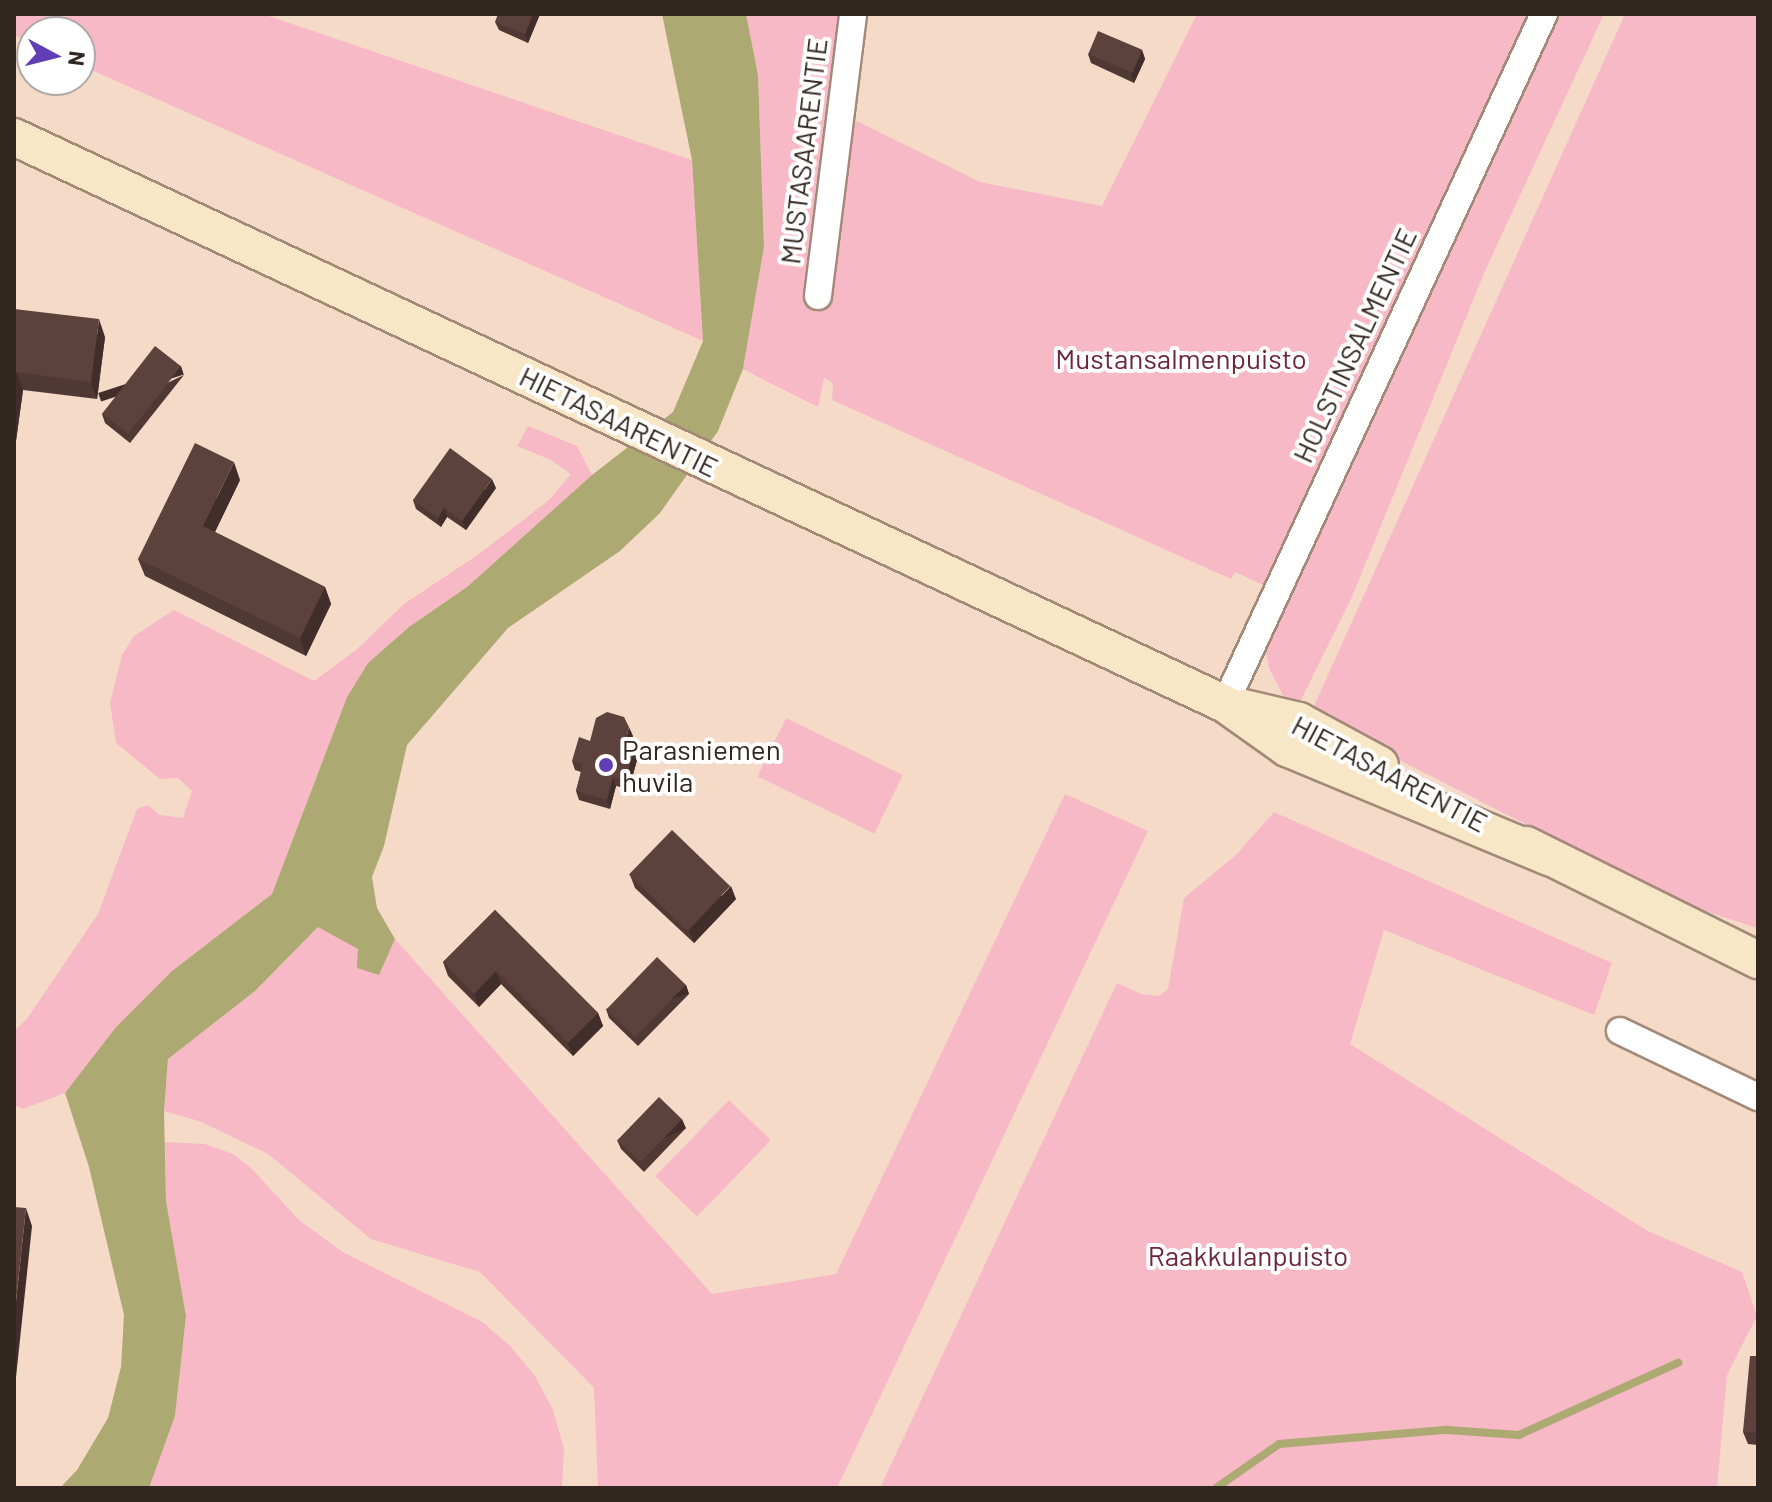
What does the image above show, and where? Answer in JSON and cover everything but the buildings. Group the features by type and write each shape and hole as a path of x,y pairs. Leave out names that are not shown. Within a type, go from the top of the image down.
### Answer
{"street":[{"name":"MUSTASAARENTIE","path":"818,296 853,14"},
{"name":"HOLSTINSALMENTIE","path":"1225,704 1544,14"},
{"name":"HIETASAARENTIE","path":"14,137 1225,704 1287,748 1549,857 1758,960"},
{"path":"1620,1031 1758,1097"}],"green space":[{"path":"14,14 263,14 692,160 703,341 96,72 96,16 16,16 14,35"},
{"name":"Mustansalmenpuisto","path":"746,14 869,14 847,116 980,182 1102,206 1197,14 1529,14 1263,585 1235,572 1231,579 832,400 833,383 824,378 818,407 743,369 764,247 758,75"},
{"path":"1558,14 1604,14 1485,271 1351,599 1297,708 1286,701 1269,668 1266,652 1272,626"},
{"path":"1625,14 1758,14 1758,928 1710,913 1705,915 1310,715"},
{"path":"528,426 577,446 592,475 467,587 409,627 368,663 347,697 272,894 172,971 116,1027 65,1093 23,1109 14,1105 14,1031 26,1020 98,914 137,809 148,805 160,815 183,818 192,791 178,778 160,779 116,743 110,703 122,655 134,636 174,610 314,681 356,650 404,604 479,554 549,500 571,474 551,460 517,446"},
{"path":"786,718 903,775 874,833 758,776"},
{"path":"1065,794 1148,831 837,1488 598,1488 594,1388 480,1272 371,1239 268,1154 199,1121 164,1111 168,1059 255,991 319,926 359,949 379,974 395,939 712,1294 836,1274"},
{"name":"Raakkulanpuisto","path":"1274,812 1612,963 1594,1015 1384,930 1350,1044 1648,1231 1742,1272 1757,1316 1727,1375 1717,1488 880,1488 1117,983 1141,994 1159,996 1168,989 1184,898 1236,855"},
{"path":"729,1100 771,1140 697,1217 655,1176"},
{"path":"165,1142 205,1144 233,1154 251,1168 300,1221 343,1252 484,1323 510,1346 535,1376 553,1410 564,1449 562,1488 149,1488 175,1416 186,1316 166,1201"}],"shaded area":[{"path":"662,14 746,14 758,75 764,247 743,369 718,431 660,513 620,551 508,628 407,745 384,846 372,877 377,908 395,939 379,975 357,968 358,949 318,927 255,991 168,1059 164,1111 166,1201 186,1316 175,1416 149,1488 60,1488 77,1470 108,1418 121,1367 124,1315 89,1167 65,1093 116,1027 172,971 272,894 347,697 368,663 409,627 467,587 592,475 673,412 703,341 692,160"}],"waterway":[{"path":"1216,1488 1279,1444 1447,1430 1519,1435 1678,1363"}],"place":[{"name":"Parasniemen huvila","path":"606,765"}]}
